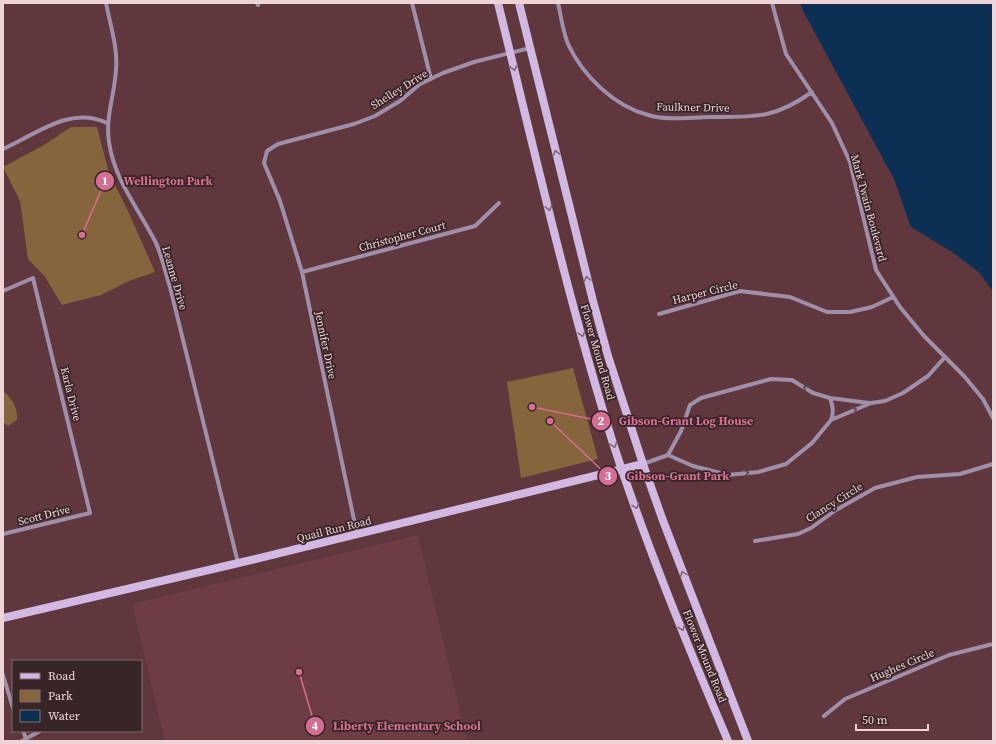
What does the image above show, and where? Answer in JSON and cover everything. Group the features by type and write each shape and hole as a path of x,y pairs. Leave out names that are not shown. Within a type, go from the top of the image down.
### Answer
{"main road":[{"name":"Flower Mound Road","path":"498,3 570,292 623,470 664,581 728,741"},
{"name":"Flower Mound Road","path":"519,3 593,301 642,464 748,741"},
{"name":"Quail Run Road","path":"3,618 238,564 623,470 642,464"}],"street":[{"name":"Leanne Drive","path":"106,3 114,42 116,69 107,122 109,142 116,170 129,198 143,218 156,243 170,287 238,564"},
{"path":"412,3 431,79"},
{"name":"Faulkner Drive","path":"558,3 568,43 578,62 602,89 624,106 649,116 753,117 772,114 796,104 812,92"},
{"name":"Mark Twain Boulevard","path":"772,3 786,54 832,123 850,162 876,270 893,296 924,336 983,399 993,418"},
{"name":"Shelley Drive","path":"264,163 267,151 278,144 354,124 375,116 400,101 420,84 431,79 474,62 530,48"},
{"path":"3,149 58,121 78,117 97,118 107,122"},
{"name":"Jennifer Drive","path":"264,163 268,176 280,201 302,272 357,534"},
{"name":"Christopher Court","path":"302,272 475,226 499,203"},
{"name":"Karla Drive","path":"3,290 33,278 90,513"},
{"name":"Harper Circle","path":"659,314 740,291 790,297 827,312 850,312 872,307 893,296"},
{"path":"831,420 871,403 885,401 903,393 928,376 945,357"},
{"path":"830,398 834,413 831,420 812,443 786,464 758,472 728,475 693,466 668,455 681,431 690,405 701,398 771,379 792,380 813,393 830,398 871,403"},
{"name":"Quail Run Road","path":"642,464 668,455"},
{"name":"Clancy Circle","path":"755,541 798,534 811,528 836,510 875,488 917,477 960,474 993,464"},
{"name":"Scott Drive","path":"3,534 90,513"},
{"name":"Hughes Circle","path":"824,716 844,699 949,655 993,644"},
{"path":"3,676 12,705"},
{"path":"25,740 38,732"}],"shaded area":[{"path":"418,535 467,741 165,741 132,604"}],"green space":[{"path":"71,127 97,127 109,173 128,211 155,272 129,281 101,295 62,305 45,277 28,259 20,201 3,167 44,145"},
{"path":"573,368 598,459 521,478 507,382"},
{"path":"3,391 12,400 17,415 17,420 8,426 3,422"}],"water":[{"path":"800,3 993,3 993,292 980,273 952,252 911,227 894,179"}],"place":[{"name":"Wellington Park","path":"82,235"},
{"name":"Gibson-Grant Log House","path":"532,407"},
{"name":"Gibson-Grant Park","path":"550,421"},
{"name":"Liberty Elementary School","path":"299,672"}]}
